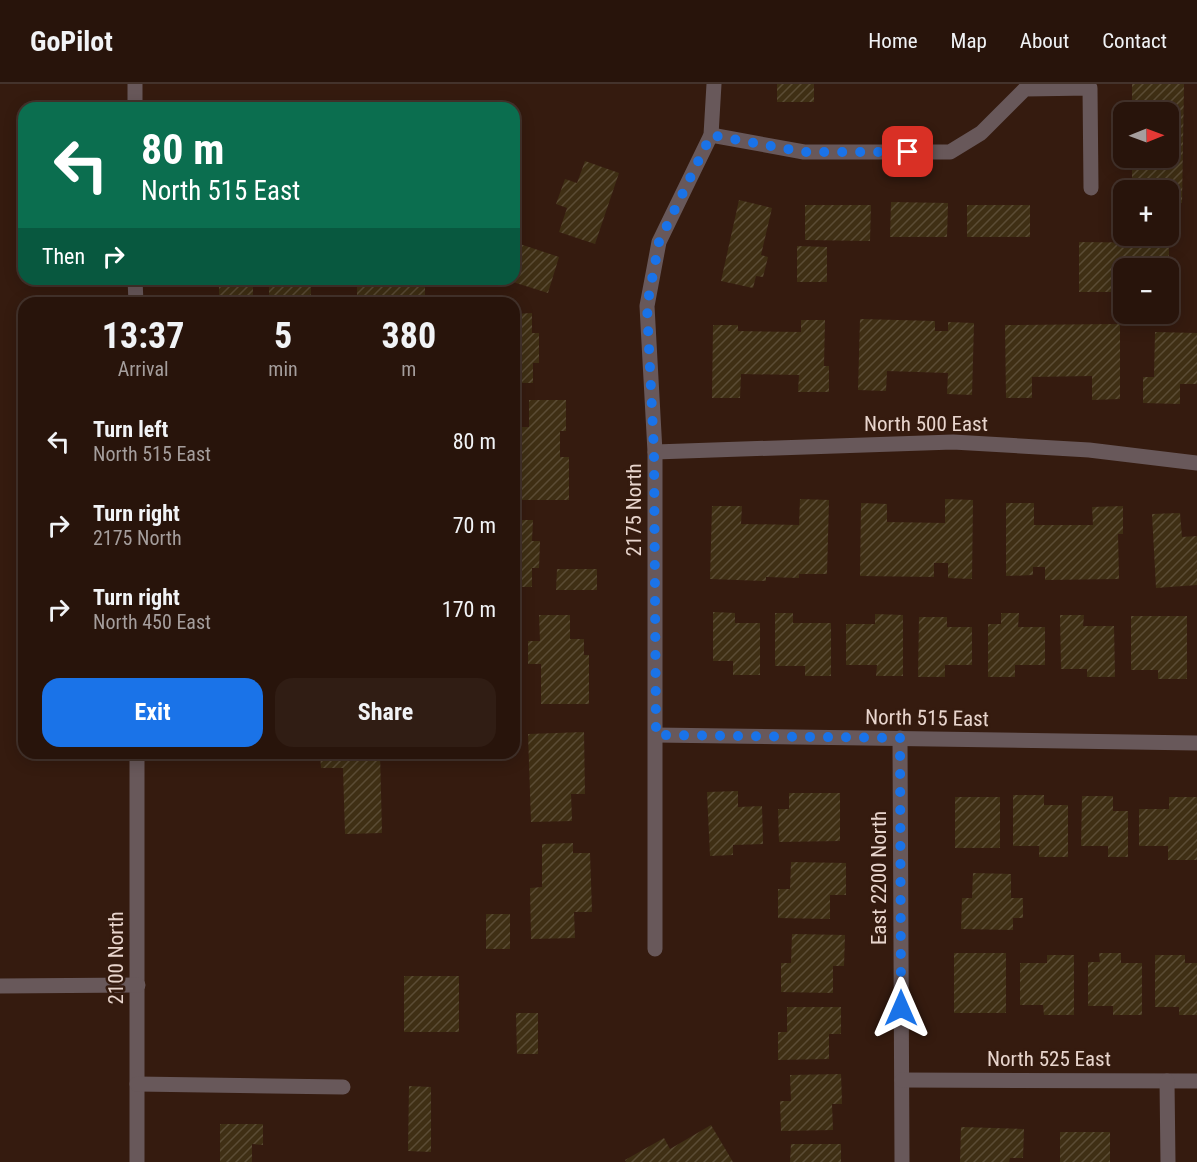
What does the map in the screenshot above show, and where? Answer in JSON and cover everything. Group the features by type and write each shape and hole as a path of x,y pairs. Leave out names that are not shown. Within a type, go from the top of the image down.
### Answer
{"street":[{"path":"135,84 135,102"},
{"name":"2175 North","path":"655,949 654,452 647,306 659,242 711,135 714,84"},
{"path":"711,135 804,152 950,152 981,133 1025,89 1090,88 1091,188"},
{"name":"North 500 East","path":"654,452 953,442 1089,450 1197,463"},
{"name":"North 515 East","path":"656,735 1197,743"},
{"name":"East 2200 North","path":"900,738 902,1162"},
{"name":"2100 North","path":"137,759 137,1162"},
{"path":"0,986 138,985"},
{"name":"North 525 East","path":"902,1080 1197,1081"},
{"path":"1167,1081 1168,1162"},
{"path":"137,1084 343,1087"}],"building":[{"path":"777,84 814,84 814,102 777,102"},
{"path":"1132,84 1184,84 1182,203 1179,203 1179,180 1132,180 1132,168 1179,168 1179,102 1132,102"},
{"path":"585,161 619,173 595,244 559,232 567,208 556,204 565,179 577,183"},
{"path":"739,200 772,208 761,255 768,257 763,277 756,276 753,288 721,281"},
{"path":"891,202 948,203 947,237 890,237"},
{"path":"805,205 871,205 870,241 805,240"},
{"path":"967,205 1030,205 1030,237 967,237"},
{"path":"1079,242 1113,242 1113,246 1169,246 1169,258 1113,258 1113,292 1079,292"},
{"path":"520,244 559,257 548,293 520,284"},
{"path":"797,246 827,247 827,282 797,282"},
{"path":"219,285 253,285 253,297 219,297"},
{"path":"269,285 311,285 311,297 269,297"},
{"path":"357,285 425,285 425,295 357,295"},
{"path":"532,313 532,333 539,333 539,363 533,363 533,383 520,383 520,314"},
{"path":"860,319 935,321 935,331 948,331 948,322 974,323 972,395 947,394 948,373 887,371 886,391 858,390"},
{"path":"801,320 825,320 824,366 829,366 829,392 798,392 799,375 741,374 740,398 712,398 713,325 738,325 738,331 801,332"},
{"path":"1120,324 1120,399 1092,400 1092,376 1032,377 1032,398 1006,398 1005,325"},
{"path":"1155,332 1197,333 1197,384 1180,384 1180,404 1143,403 1143,377 1154,377"},
{"path":"529,400 566,400 566,431 560,431 560,457 569,457 569,500 522,500 522,427 529,427"},
{"path":"800,499 829,500 827,574 799,574 799,578 766,577 766,581 710,579 712,506 742,506 741,524 799,525"},
{"path":"945,499 973,500 972,579 948,578 948,563 934,563 934,577 860,576 861,503 887,504 887,522 945,523"},
{"path":"1006,503 1034,503 1034,525 1093,525 1092,507 1123,506 1123,534 1118,534 1119,579 1045,580 1045,567 1033,567 1033,575 1006,576"},
{"path":"1180,513 1182,537 1197,536 1197,585 1156,588 1152,514"},
{"path":"520,520 533,520 532,541 540,541 539,568 532,568 532,587 520,587"},
{"path":"557,569 597,569 597,590 556,590"},
{"path":"713,612 735,613 735,623 760,623 760,675 733,675 733,661 713,661"},
{"path":"775,613 793,613 793,623 831,623 831,676 805,676 805,666 775,666"},
{"path":"1001,613 1019,613 1018,627 1045,627 1045,665 1015,665 1015,677 988,677 988,624 1001,624"},
{"path":"875,614 903,615 903,676 876,676 877,665 846,665 846,624 875,624"},
{"path":"539,615 570,615 570,639 584,639 584,655 589,655 589,704 541,704 541,664 528,664 528,641 540,641"},
{"path":"1060,615 1084,615 1083,626 1114,626 1115,677 1087,677 1087,669 1061,669"},
{"path":"1131,616 1187,616 1187,679 1158,679 1158,670 1131,670"},
{"path":"919,617 947,617 947,627 972,627 972,665 945,665 945,677 918,677"},
{"path":"584,732 585,794 571,794 572,821 531,822 528,734"},
{"path":"320,759 380,759 382,833 345,834 343,768 321,768"},
{"path":"738,791 738,807 762,806 763,844 733,845 733,855 710,856 707,792"},
{"path":"789,793 840,793 840,841 779,842 778,809 789,809"},
{"path":"1013,795 1044,795 1044,805 1068,805 1068,857 1039,857 1039,846 1013,846"},
{"path":"1082,796 1113,796 1113,811 1128,811 1128,857 1108,857 1108,846 1081,846"},
{"path":"955,797 1000,797 1000,848 955,848"},
{"path":"1169,797 1197,797 1197,860 1168,860 1168,846 1139,846 1139,809 1169,809"},
{"path":"573,843 573,853 590,853 592,912 574,912 575,938 531,939 530,888 542,887 542,844"},
{"path":"791,862 846,863 846,895 830,895 830,919 778,918 778,889 790,889"},
{"path":"973,873 1011,874 1011,898 1023,898 1023,918 1013,918 1013,930 961,929 962,898 972,898"},
{"path":"486,914 510,914 510,949 486,949"},
{"path":"792,934 845,935 844,966 833,966 833,993 781,992 781,963 791,963"},
{"path":"954,953 1006,953 1006,1013 954,1013"},
{"path":"1099,953 1121,953 1121,963 1142,963 1142,1015 1113,1015 1113,1006 1088,1006 1088,962 1100,962"},
{"path":"1047,955 1074,955 1074,1015 1044,1015 1043,1005 1020,1005 1020,963 1047,963"},
{"path":"1155,955 1185,955 1185,963 1197,963 1197,1015 1179,1015 1179,1007 1155,1007"},
{"path":"404,976 459,976 459,1032 404,1032"},
{"path":"787,1007 841,1007 841,1034 829,1034 829,1059 778,1060 778,1032 787,1032"},
{"path":"516,1013 538,1013 538,1054 517,1054"},
{"path":"841,1074 842,1104 832,1104 833,1130 781,1131 780,1101 791,1101 790,1075"},
{"path":"409,1086 431,1087 431,1152 408,1151"},
{"path":"220,1124 263,1124 263,1145 252,1144 252,1162 220,1162"},
{"path":"711,1125 733,1162 626,1162 625,1160 664,1138 670,1149"},
{"path":"961,1127 1024,1129 1023,1158 1010,1158 1009,1162 960,1162"},
{"path":"1060,1132 1110,1132 1110,1162 1060,1162"},
{"path":"791,1144 841,1144 841,1162 790,1162"}],"route":[{"path":"901,1008 900,738 656,735 654,452 647,306 659,242 711,135 804,152 908,152"}]}
